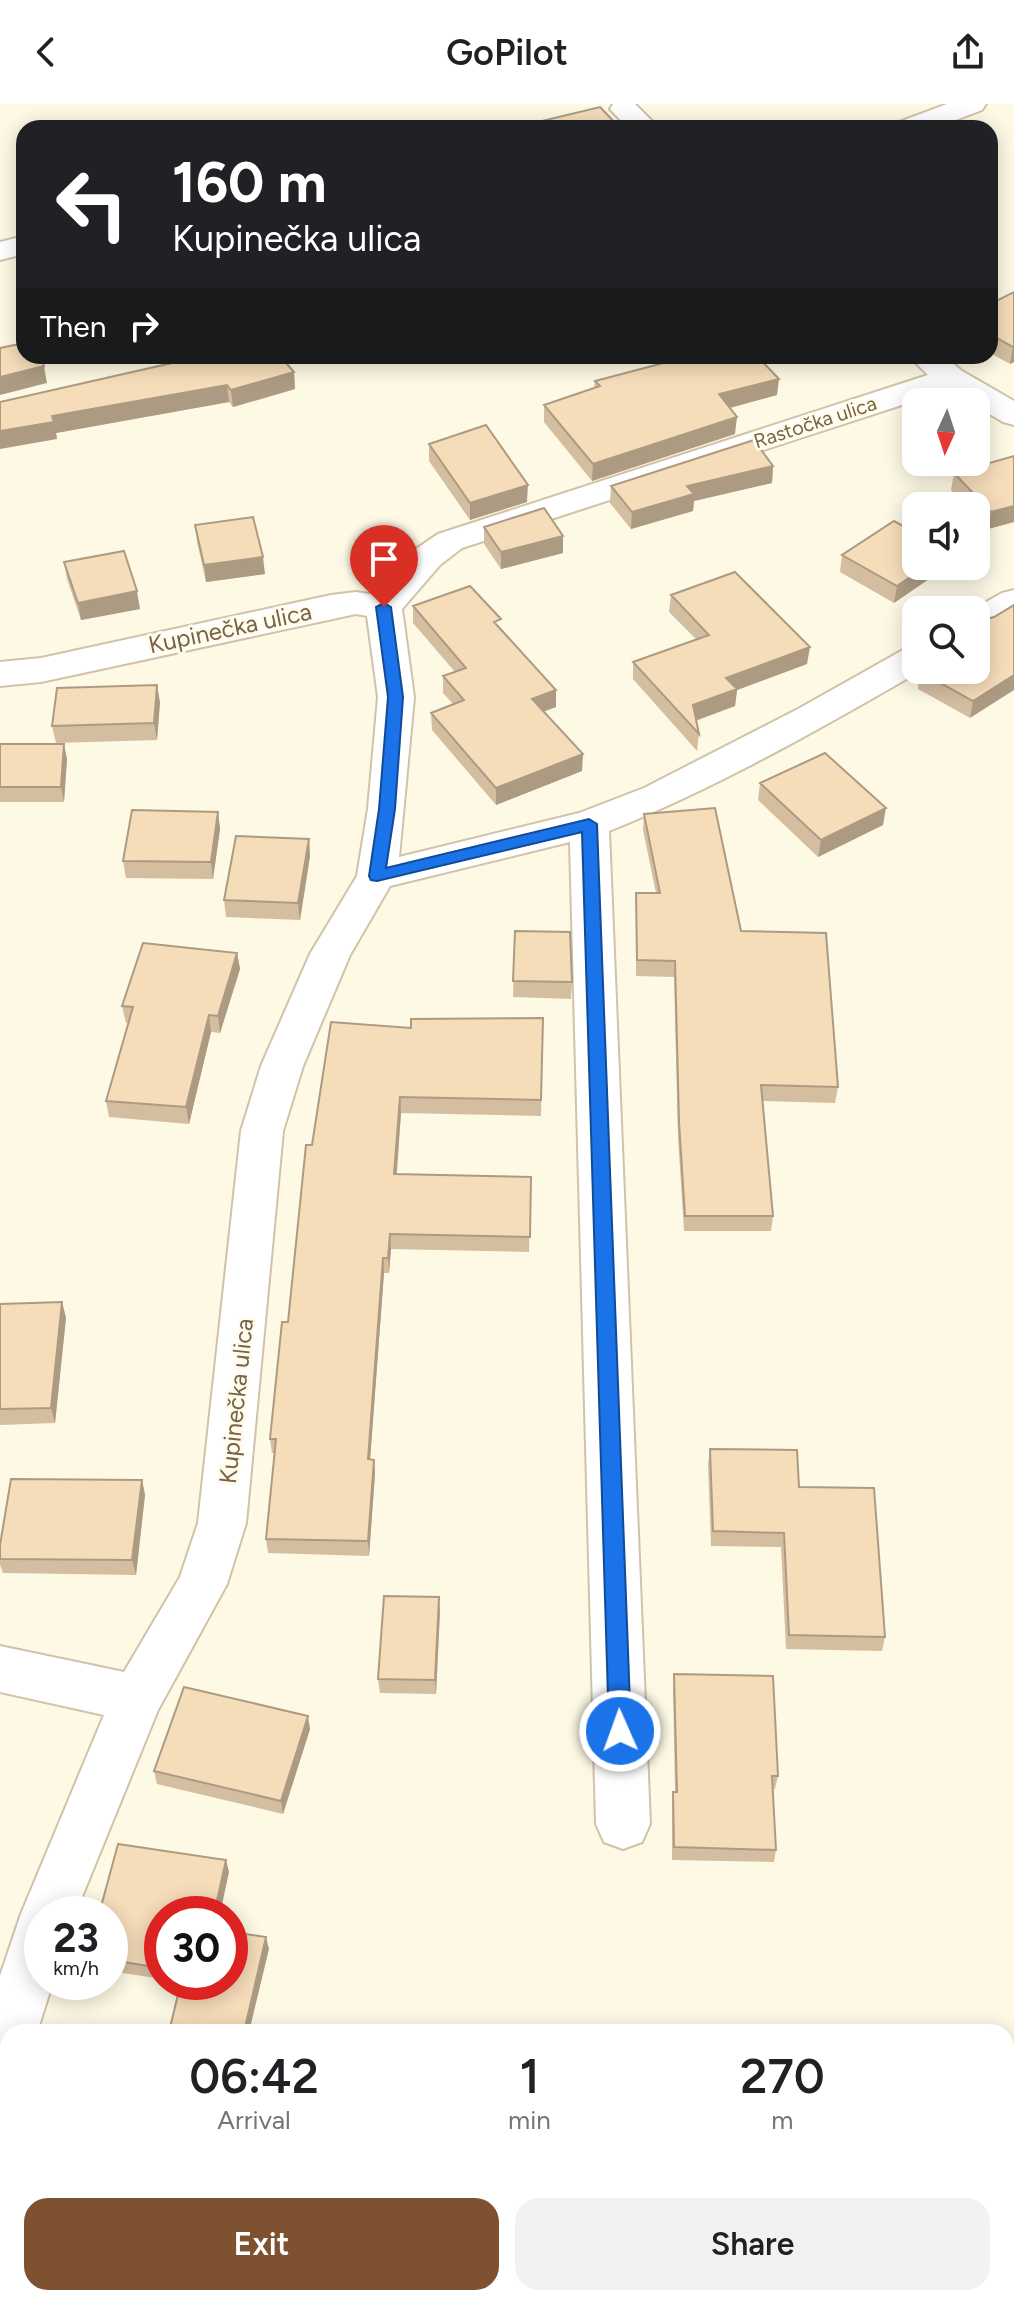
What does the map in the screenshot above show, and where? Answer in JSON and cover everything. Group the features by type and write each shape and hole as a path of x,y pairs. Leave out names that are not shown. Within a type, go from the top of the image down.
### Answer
{"street":[{"path":"930,120 972,104"},
{"path":"624,109 636,120"},
{"path":"934,364 951,378 1010,408"},
{"name":"Rastočka ulica","path":"384,607 420,566 450,541 951,378"},
{"path":"990,615 1014,601"},
{"name":"Kupinečka ulica","path":"0,674 41,670 356,603 384,607 396,697 387,809 377,876 330,954 282,1066 262,1131 222,1523 202,1584 137,1698 55,1896"},
{"path":"377,876 589,824 657,797 797,726 902,666"},
{"path":"589,824 623,1824"},
{"path":"0,1669 137,1698"},
{"path":"11,2024 24,1986"}],"building":[{"path":"600,107 612,120 546,120"},
{"path":"1014,292 1014,347 998,339 998,300"},
{"path":"16,345 16,364 44,366 0,377 0,348"},
{"path":"165,364 287,364 294,372 231,390 227,385 52,416 54,422 0,431 0,402"},
{"path":"660,364 765,364 779,379 719,394 737,417 593,464 544,405 600,386 595,381"},
{"path":"486,425 528,485 470,503 429,444"},
{"path":"754,440 773,466 687,486 694,494 632,512 611,486"},
{"path":"1014,456 1014,506 991,512 990,492 972,492 957,476 990,476 990,463"},
{"path":"544,508 563,536 501,552 484,527"},
{"path":"253,517 263,557 204,565 195,525"},
{"path":"894,521 902,525 902,580 906,580 897,586 842,555"},
{"path":"124,551 137,591 78,603 64,562"},
{"path":"735,572 810,647 726,678 737,689 693,705 699,734 633,662 709,635 671,595"},
{"path":"470,586 501,619 494,622 556,690 532,699 583,754 496,788 431,713 464,700 443,676 466,668 413,606"},
{"path":"1014,605 1014,675 973,701 943,684 990,684 990,618"},
{"path":"157,685 154,723 52,726 57,688"},
{"path":"0,744 64,744 61,787 0,787"},
{"path":"825,753 886,808 821,840 760,783"},
{"path":"715,808 741,931 826,933 838,1087 761,1085 773,1216 685,1216 675,961 637,960 636,893 660,893 644,814"},
{"path":"132,810 218,812 211,862 123,861"},
{"path":"236,836 309,839 298,903 224,900"},
{"path":"515,931 570,932 572,982 513,981"},
{"path":"143,943 237,953 218,1016 209,1015 186,1107 106,1101 133,1007 122,1006"},
{"path":"543,1018 541,1100 400,1097 394,1174 531,1177 530,1237 390,1234 388,1258 383,1258 368,1459 374,1460 368,1541 266,1539 276,1439 270,1439 282,1322 288,1322 306,1145 312,1145 331,1022 411,1028 411,1019"},
{"path":"62,1302 51,1408 0,1409 0,1304"},
{"path":"710,1449 797,1450 799,1487 874,1488 885,1637 789,1635 784,1533 713,1531"},
{"path":"11,1479 142,1480 132,1560 0,1559"},
{"path":"384,1596 439,1597 435,1680 378,1679"},
{"path":"674,1674 773,1676 778,1776 772,1776 776,1850 674,1847 673,1792 677,1792"},
{"path":"184,1687 308,1716 281,1801 154,1771"},
{"path":"118,1844 226,1860 218,1896 144,1896 144,1965 128,1963 128,1896 104,1896"},
{"path":"248,1934 266,1937 246,2024 171,2024 177,2000 248,2000"}],"route":[{"path":"384,607 396,697 387,809 377,876 589,824 620,1731"}]}
